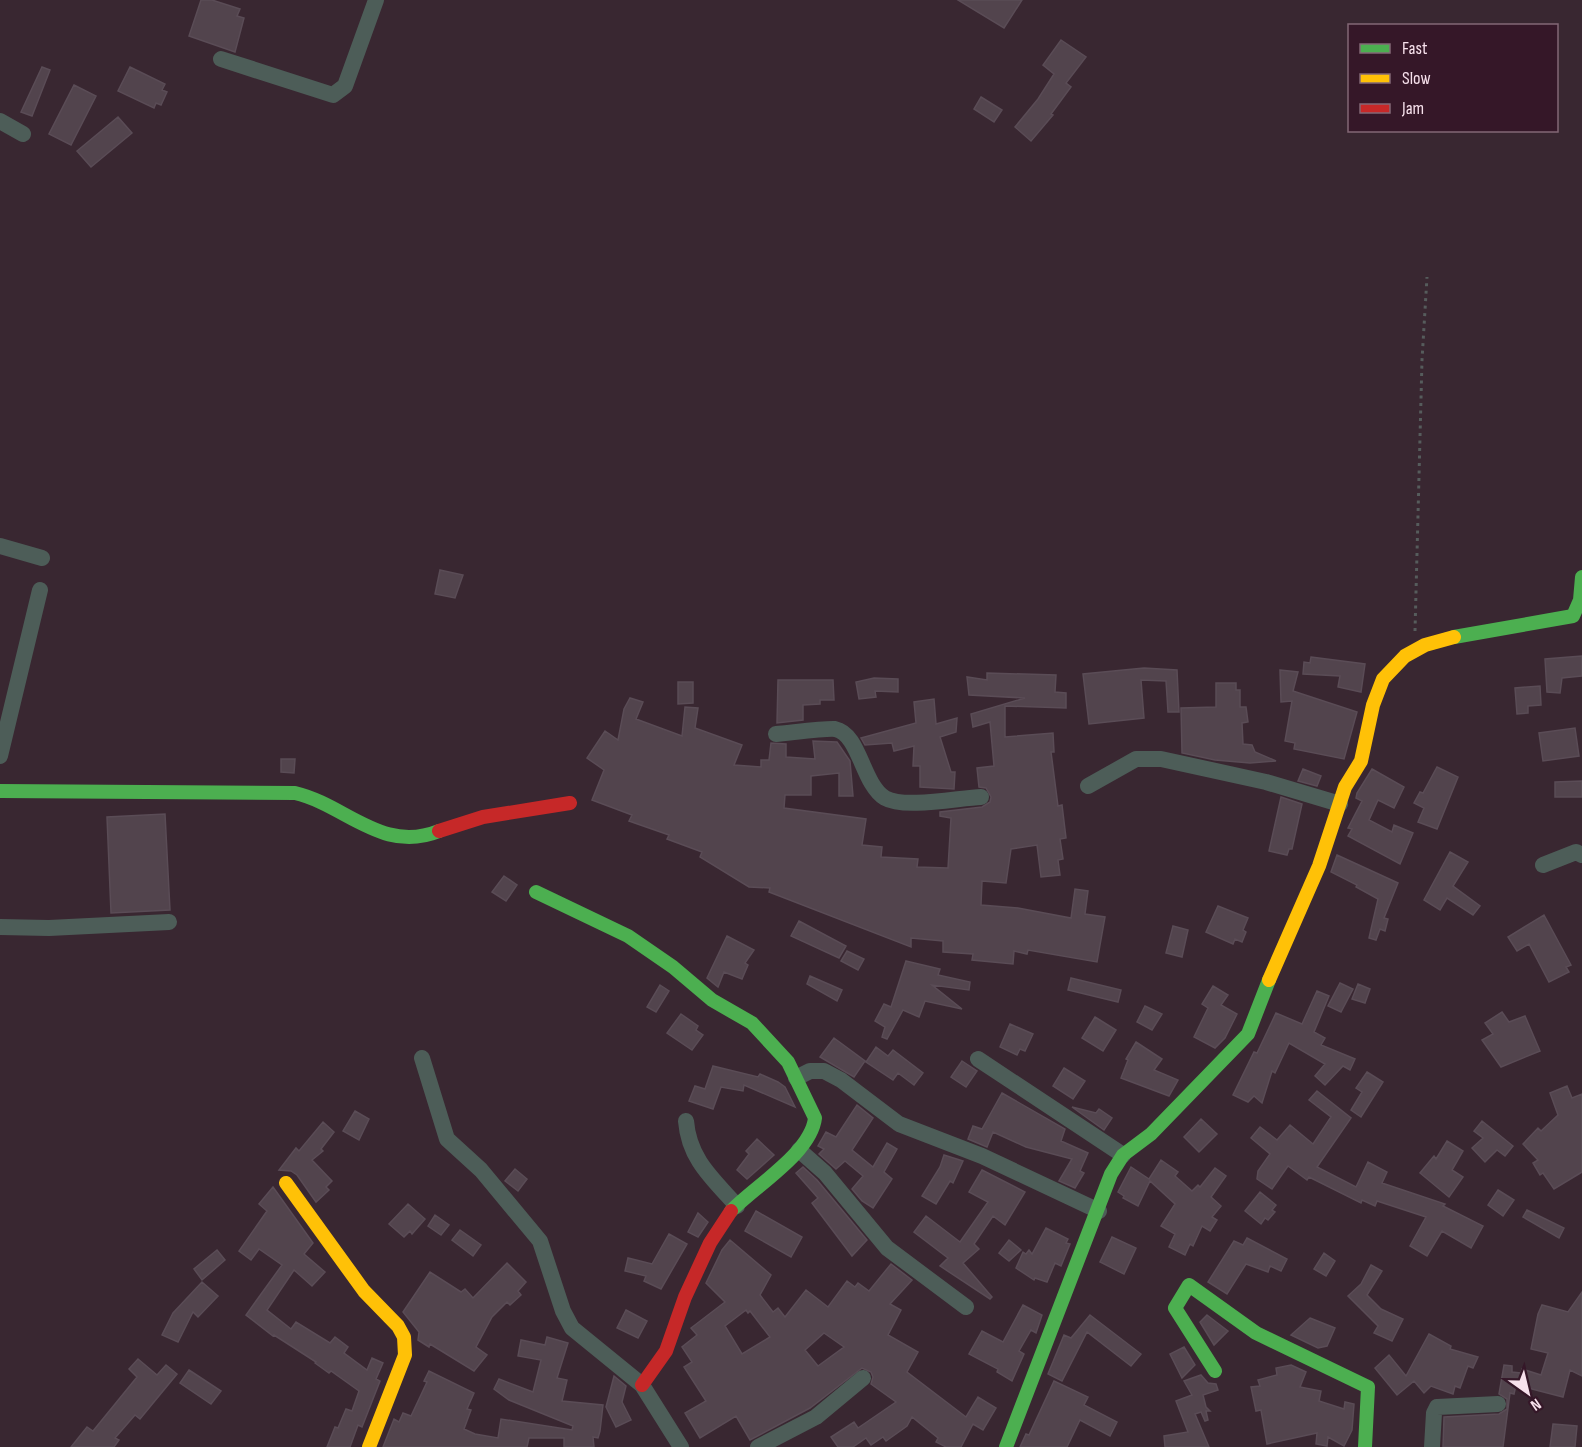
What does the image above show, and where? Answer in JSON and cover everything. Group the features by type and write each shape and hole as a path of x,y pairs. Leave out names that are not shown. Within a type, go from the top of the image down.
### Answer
{"street":[{"path":"221,59 333,95 345,86 376,0"},
{"path":"0,121 23,134"},
{"path":"0,546 42,558"},
{"path":"1006,1447 1099,1211 1106,1186 1123,1155 1151,1134 1248,1034 1263,992 1295,925 1340,804 1360,761 1373,705 1383,679 1405,656 1425,645 1472,632 1573,615 1578,610 1582,577"},
{"path":"0,756 40,590"},
{"path":"776,734 835,729 849,736 877,791 886,799 907,802 981,797"},
{"path":"1088,786 1136,759 1161,759 1266,782 1340,804"},
{"path":"0,791 295,793 322,801 333,810 379,833 404,838 433,836 482,817 570,803"},
{"path":"1544,865 1576,852 1582,855"},
{"path":"536,892 628,936 673,967 712,1000 752,1023 788,1062 814,1118 814,1127 799,1150 737,1206 710,1243 685,1297 666,1351 642,1385"},
{"path":"0,927 49,928 168,922"},
{"path":"422,1058 447,1139 481,1170 537,1235 552,1272 563,1311 572,1328 642,1385 681,1447"},
{"path":"978,1059 1123,1155"},
{"path":"796,1078 810,1071 824,1071 841,1080 899,1124 982,1156 1099,1211"},
{"path":"686,1121 687,1140 702,1167 737,1206"},
{"path":"799,1150 825,1173 887,1248 966,1307"},
{"path":"286,1183 364,1291 398,1326 404,1337 405,1355 369,1447"},
{"path":"1215,1371 1175,1308 1189,1285 1256,1333 1368,1387 1365,1447"},
{"path":"758,1447 816,1417 863,1377"},
{"path":"1432,1447 1434,1413 1437,1407 1498,1404"}],"path":[{"path":"1415,651 1422,360 1427,277"}],"building":[{"path":"201,0 212,0 240,9 237,16 244,18 235,52 189,36"},
{"path":"958,0 1022,0 1004,28"},
{"path":"1061,40 1086,57 1066,83 1071,87 1051,114 1053,115 1031,141 1015,127 1038,99 1054,74 1043,65"},
{"path":"42,67 50,70 32,116 21,112"},
{"path":"130,67 165,84 162,90 167,92 161,105 156,103 154,108 118,91"},
{"path":"74,85 96,96 71,145 49,134"},
{"path":"981,97 1002,110 994,122 974,109"},
{"path":"118,117 132,133 91,167 77,151"},
{"path":"440,570 463,575 455,598 435,594"},
{"path":"1582,656 1582,676 1562,678 1560,693 1547,692 1545,659"},
{"path":"1311,657 1365,664 1361,692 1338,687 1340,676 1303,674 1304,662 1310,663"},
{"path":"1144,668 1177,670 1179,712 1168,712 1166,681 1141,680 1144,718 1089,724 1083,674"},
{"path":"1280,670 1298,672 1293,691 1357,712 1344,759 1294,749 1295,743 1285,741 1292,701 1281,702"},
{"path":"987,673 1056,675 1055,692 1066,693 1066,708 1005,706 1005,737 1053,733 1054,752 1051,752 1058,806 1062,805 1066,838 1060,839 1063,859 1058,860 1060,875 1041,877 1037,845 1011,849 1006,883 982,881 981,905 1018,908 1071,918 1075,889 1088,891 1085,914 1105,917 1097,962 1028,950 1027,954 1014,951 1013,964 972,960 973,954 943,952 943,941 911,938 911,947 769,892 770,888 749,887 700,857 702,852 667,839 669,835 629,821 632,815 592,800 604,770 587,758 605,731 618,740 624,709 630,698 643,702 636,719 682,736 685,707 698,708 695,728 742,745 734,765 761,767 761,760 769,760 771,743 786,744 786,757 815,759 813,741 837,742 850,761 853,796 839,796 839,773 811,776 811,795 785,795 784,808 866,819 862,845 882,847 881,857 918,859 917,867 948,868 951,818 940,816 940,812 982,807 990,802 991,797 986,788 979,787 977,768 994,766 990,722 973,727 971,714 1025,698 969,695 967,677 987,680"},
{"path":"874,678 898,679 898,692 875,691 876,697 859,699 856,682"},
{"path":"778,680 833,680 834,700 820,700 820,704 803,705 803,720 777,723"},
{"path":"678,682 693,682 693,703 678,704"},
{"path":"1216,683 1236,683 1236,690 1240,690 1240,707 1246,707 1248,722 1242,723 1243,744 1252,745 1255,752 1276,761 1250,763 1215,760 1182,753 1181,708 1216,707"},
{"path":"1540,686 1541,705 1528,706 1528,713 1517,714 1515,688"},
{"path":"934,699 936,724 957,718 956,732 940,737 951,772 955,772 954,789 920,787 920,766 913,766 914,746 894,751 892,743 865,745 861,738 916,723 914,702"},
{"path":"1575,728 1579,756 1543,761 1539,733"},
{"path":"281,759 295,759 294,773 281,772"},
{"path":"1437,767 1458,777 1437,829 1418,822 1424,808 1414,803 1420,792 1423,793"},
{"path":"1303,769 1321,776 1317,786 1298,781"},
{"path":"1372,769 1404,787 1394,808 1378,800 1369,820 1392,832 1394,825 1413,833 1400,864 1348,836 1352,829 1348,828 1362,801 1356,798 1357,793"},
{"path":"1582,781 1582,797 1555,797 1555,782"},
{"path":"1281,797 1302,804 1292,849 1289,849 1287,855 1269,851"},
{"path":"165,814 170,910 111,913 107,817"},
{"path":"1450,852 1468,862 1453,886 1480,906 1473,915 1447,898 1440,910 1424,900"},
{"path":"1337,855 1398,883 1384,918 1388,919 1385,931 1380,929 1376,940 1369,938 1378,899 1331,872"},
{"path":"504,876 517,885 506,901 492,892"},
{"path":"1218,906 1248,918 1243,930 1246,932 1242,942 1235,939 1233,944 1206,932"},
{"path":"1544,915 1571,965 1566,967 1569,972 1549,982 1529,944 1517,951 1508,937"},
{"path":"799,921 846,946 839,958 791,936"},
{"path":"1173,926 1188,930 1182,957 1166,953"},
{"path":"727,936 754,950 745,963 748,965 742,979 724,972 718,987 707,978"},
{"path":"847,951 864,959 858,970 841,961"},
{"path":"906,961 940,969 938,975 970,982 969,990 932,985 962,1009 925,1001 919,1017 903,1010 887,1039 882,1037 885,1027 875,1021 884,1004 891,1007"},
{"path":"810,976 842,990 837,1001 807,984"},
{"path":"1071,978 1121,990 1118,1002 1068,990"},
{"path":"1340,983 1353,989 1341,1012 1328,1006"},
{"path":"1358,984 1370,989 1365,1003 1352,999"},
{"path":"660,985 669,991 656,1012 647,1007"},
{"path":"1213,986 1228,995 1221,1005 1237,1014 1225,1038 1215,1048 1194,1037 1208,1008 1202,1004"},
{"path":"1317,991 1329,996 1314,1032 1325,1038 1321,1045 1355,1059 1350,1070 1343,1066 1325,1085 1315,1076 1325,1064 1289,1043 1275,1073 1272,1071 1262,1103 1254,1096 1248,1102 1233,1095 1276,1013 1302,1024"},
{"path":"1145,1006 1162,1014 1152,1030 1137,1022"},
{"path":"1502,1012 1509,1022 1525,1016 1540,1051 1501,1067 1482,1040 1493,1034 1485,1023"},
{"path":"681,1014 698,1026 696,1030 703,1035 692,1050 667,1033"},
{"path":"1095,1017 1116,1030 1103,1051 1082,1038"},
{"path":"1010,1024 1033,1034 1025,1051 1020,1049 1017,1055 1000,1047"},
{"path":"834,1038 865,1061 854,1077 820,1057"},
{"path":"1136,1042 1162,1059 1154,1070 1178,1080 1169,1096 1121,1078 1128,1060 1126,1059"},
{"path":"876,1047 888,1056 893,1050 923,1073 914,1085 898,1073 893,1080 866,1062"},
{"path":"962,1061 977,1071 966,1087 951,1077"},
{"path":"713,1066 758,1077 760,1074 778,1082 785,1087 795,1107 744,1085 743,1091 721,1087 713,1109 689,1101 695,1086 705,1089"},
{"path":"1064,1068 1085,1081 1073,1099 1053,1086"},
{"path":"1367,1072 1383,1082 1361,1117 1351,1110 1362,1092 1356,1088"},
{"path":"1567,1086 1572,1098 1582,1094 1582,1172 1554,1189 1543,1173 1540,1175 1533,1163 1538,1160 1523,1144 1538,1128 1541,1131 1558,1115 1550,1093"},
{"path":"1317,1091 1351,1118 1317,1167 1356,1187 1368,1162 1387,1172 1382,1183 1445,1204 1443,1206 1483,1226 1471,1248 1442,1231 1427,1256 1410,1246 1426,1217 1377,1201 1375,1206 1362,1200 1361,1203 1309,1177 1307,1180 1288,1166 1272,1189 1257,1179 1258,1171 1270,1154 1251,1138 1260,1127 1277,1140 1290,1125 1313,1144 1331,1117 1309,1100"},
{"path":"1002,1093 1065,1129 1061,1141 1088,1153 1080,1171 1084,1173 1075,1188 1059,1181 1072,1159 1026,1147 993,1132 987,1147 968,1139 973,1126 982,1129"},
{"path":"857,1105 873,1118 852,1150 873,1167 887,1143 897,1149 884,1172 892,1179 873,1208 862,1201 852,1189 863,1176 845,1161 836,1169 819,1154 824,1149 818,1146 826,1132 836,1137"},
{"path":"1072,1107 1096,1113 1099,1109 1112,1118 1104,1130"},
{"path":"355,1111 369,1119 359,1140 343,1131"},
{"path":"1201,1119 1217,1134 1199,1152 1184,1137"},
{"path":"1482,1121 1513,1146 1505,1156 1497,1150 1485,1162 1472,1148 1483,1138 1474,1131"},
{"path":"323,1122 334,1132 321,1149 323,1151 312,1160 332,1181 326,1187 329,1190 316,1202 297,1175 291,1171 279,1170 296,1148 299,1151"},
{"path":"757,1139 774,1155 747,1179 737,1170 749,1154 746,1151"},
{"path":"1447,1141 1463,1151 1452,1170 1463,1177 1449,1197 1420,1173 1434,1156 1436,1159"},
{"path":"944,1155 963,1161 953,1183 950,1181 936,1204 922,1196 940,1167"},
{"path":"1161,1160 1178,1172 1175,1176 1192,1191 1198,1185 1200,1187 1215,1168 1226,1176 1211,1197 1221,1206 1212,1217 1217,1220 1210,1231 1202,1226 1193,1246 1190,1244 1185,1255 1169,1247 1175,1234 1161,1226 1175,1204 1150,1181 1138,1206 1123,1198 1124,1196 1118,1192 1131,1167 1149,1179"},
{"path":"803,1167 817,1180 867,1240 852,1256 812,1203 818,1198 796,1173"},
{"path":"515,1169 527,1179 518,1191 505,1181"},
{"path":"982,1170 1025,1192 1005,1225 993,1216 974,1244 979,1249 963,1263 992,1297 990,1299 940,1266 948,1258 914,1232 926,1216 960,1242 988,1202 969,1192"},
{"path":"273,1187 313,1243 304,1254 325,1272 312,1286 294,1270 267,1310 291,1329 296,1322 330,1343 335,1337 348,1347 344,1353 367,1370 372,1358 383,1363 376,1379 380,1381 362,1427 358,1425 350,1447 327,1447 346,1409 352,1411 359,1391 273,1336 246,1315 282,1265 259,1249 251,1260 239,1251 267,1211 259,1204"},
{"path":"1498,1190 1514,1200 1503,1216 1488,1205"},
{"path":"1260,1192 1276,1205 1272,1210 1275,1212 1268,1220 1265,1218 1261,1224 1245,1211"},
{"path":"408,1204 425,1219 412,1234 410,1231 404,1237 389,1224"},
{"path":"1527,1210 1564,1228 1559,1238 1523,1217"},
{"path":"756,1211 802,1237 791,1257 745,1231"},
{"path":"698,1213 708,1222 698,1237 688,1232"},
{"path":"435,1215 449,1225 441,1235 428,1226"},
{"path":"1046,1228 1068,1239 1066,1243 1070,1244 1061,1266 1055,1263 1047,1282 1035,1278 1034,1280 1016,1268 1023,1252 1026,1254 1029,1250 1032,1254"},
{"path":"460,1230 481,1245 473,1256 452,1240"},
{"path":"669,1234 687,1244 661,1289 644,1281 646,1276 625,1271 628,1258 652,1264"},
{"path":"1112,1237 1136,1248 1124,1274 1100,1262"},
{"path":"1247,1238 1287,1259 1281,1271 1270,1266 1268,1272 1246,1264 1227,1294 1208,1282 1234,1241 1243,1245"},
{"path":"730,1240 771,1275 760,1295 773,1312 778,1308 785,1317 806,1290 828,1307 847,1281 855,1287 858,1283 869,1291 891,1264 912,1280 890,1304 901,1310 888,1335 918,1352 907,1372 966,1417 978,1397 996,1408 983,1430 973,1424 961,1447 946,1447 936,1442 938,1438 912,1417 907,1426 886,1441 883,1437 871,1445 866,1438 853,1447 838,1447 831,1437 854,1422 858,1428 896,1402 871,1384 873,1377 871,1372 862,1368 810,1408 750,1440 736,1416 700,1438 685,1413 706,1401 684,1367 692,1362 682,1347 697,1335 691,1328 725,1302 706,1283 722,1250","holes":["746,1310 748,1313 750,1311 770,1337 742,1354 725,1326","824,1333 844,1347 818,1366 805,1350"]},
{"path":"1009,1240 1021,1250 1009,1261 999,1253"},
{"path":"217,1250 225,1260 202,1280 194,1269"},
{"path":"1324,1253 1335,1261 1326,1276 1314,1269"},
{"path":"507,1263 526,1282 518,1291 521,1295 510,1305 507,1302 492,1317 476,1347 487,1355 474,1371 430,1344 429,1347 418,1340 419,1332 403,1312 430,1272 461,1292 465,1289 473,1298"},
{"path":"1371,1265 1382,1271 1367,1295 1381,1309 1403,1319 1392,1341 1374,1333 1378,1326 1348,1296 1361,1284"},
{"path":"202,1282 218,1296 198,1317 193,1312 178,1342 162,1335 173,1313"},
{"path":"1582,1292 1582,1376 1570,1370 1563,1397 1516,1385 1514,1394 1510,1393 1503,1447 1443,1447 1444,1417 1499,1414 1507,1409 1507,1399 1499,1394 1504,1365 1512,1366 1512,1372 1521,1373 1522,1369 1541,1375 1548,1353 1531,1349 1542,1305 1568,1312"},
{"path":"1023,1305 1042,1315 1036,1333 1031,1330 1019,1351 1024,1354 1012,1381 997,1372 998,1369 969,1354 982,1331 1003,1342"},
{"path":"626,1310 647,1321 638,1338 617,1328"},
{"path":"1090,1315 1141,1354 1131,1366 1087,1332 1062,1381 1048,1374 1064,1335 1071,1338"},
{"path":"1207,1315 1228,1331 1214,1345 1200,1322"},
{"path":"1310,1318 1335,1328 1327,1346 1318,1348 1291,1335"},
{"path":"1429,1334 1451,1346 1450,1349 1478,1357 1473,1368 1468,1366 1460,1388 1455,1386 1453,1394 1431,1386 1424,1393 1414,1381 1397,1395 1375,1368 1389,1355 1406,1376"},
{"path":"547,1337 568,1343 557,1378 567,1380 562,1401 603,1405 598,1438 593,1437 594,1447 564,1447 564,1438 529,1438 527,1447 383,1447 394,1419 399,1422 403,1413 411,1416 427,1382 424,1381 429,1371 474,1393 467,1409 471,1410 464,1429 475,1434 498,1438 501,1419 572,1430 573,1426 509,1400 494,1389 499,1379 533,1392 541,1360 518,1356 521,1340 545,1345"},
{"path":"1184,1347 1195,1365 1182,1378 1170,1354"},
{"path":"138,1359 157,1375 166,1365 177,1374 140,1419 135,1415 115,1438 119,1440 114,1447 71,1447 87,1427 93,1431 137,1377 129,1369"},
{"path":"1291,1365 1306,1372 1300,1387 1321,1391 1319,1401 1344,1409 1345,1402 1354,1404 1352,1430 1344,1446 1328,1437 1327,1446 1316,1444 1317,1433 1267,1444 1261,1410 1256,1411 1251,1387 1260,1386 1258,1380 1277,1375 1276,1368"},
{"path":"189,1370 221,1391 211,1404 180,1383"},
{"path":"1201,1375 1208,1383 1216,1384 1218,1390 1203,1395 1206,1407 1210,1411 1206,1411 1208,1420 1205,1421 1201,1412 1195,1414 1209,1447 1165,1447 1164,1436 1188,1432 1176,1401 1192,1395 1184,1381"},
{"path":"614,1376 626,1386 622,1402 631,1420 616,1427 606,1407"},
{"path":"1054,1381 1088,1397 1084,1405 1117,1422 1110,1436 1080,1420 1067,1447 1020,1447 1026,1434 1029,1435"},
{"path":"1553,1424 1577,1426 1575,1447 1550,1447"}],"traffic: fast":[{"path":"1454,637 1573,616 1580,600 1582,577"},
{"path":"0,791 295,793 331,807 382,832 400,836 419,836 439,831"},
{"path":"536,892 628,936 673,967 712,1000 752,1023 788,1062 815,1118 811,1131 804,1144 793,1156 731,1211"},
{"path":"1006,1447 1111,1174 1123,1155 1151,1134 1248,1034 1269,980"},
{"path":"1215,1371 1175,1308 1189,1285 1256,1333 1368,1387 1365,1447"}],"traffic: slow":[{"path":"1269,980 1319,866 1345,787 1361,761 1373,705 1383,679 1405,656 1425,645 1454,637"},
{"path":"286,1183 364,1291 398,1326 404,1337 405,1355 369,1447"}],"traffic: jam":[{"path":"439,831 483,817 570,803"},
{"path":"642,1385 666,1351 685,1297 710,1243 731,1211"}]}
